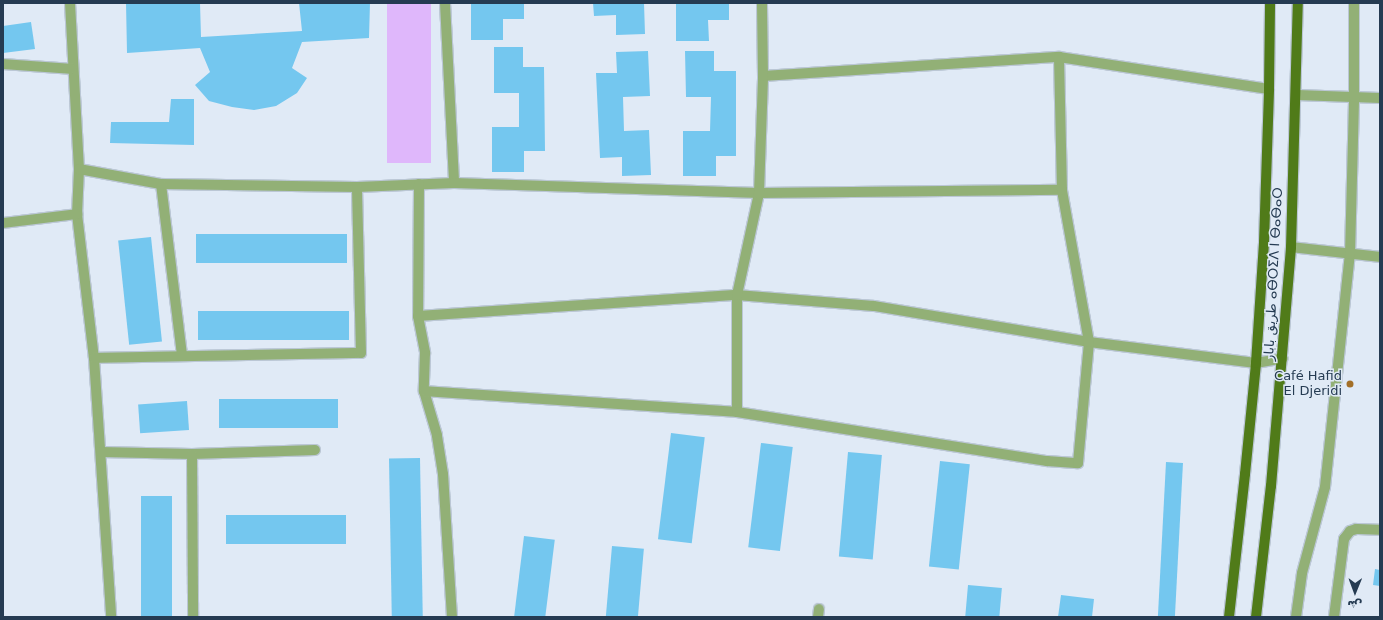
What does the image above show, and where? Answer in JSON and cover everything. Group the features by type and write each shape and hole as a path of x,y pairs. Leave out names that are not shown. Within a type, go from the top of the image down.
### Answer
{"main road":[{"name":"طريق بابار ⴰⴱⵔⵉⴷ ⵏ ⴱⴰⴱⴰⵔ","path":"1228,617 1245,474 1256,363 1264,242 1270,90 1270,3"},
{"name":"طريق بابار ⴰⴱⵔⵉⴷ ⵏ ⴱⴰⴱⴰⵔ","path":"1256,617 1266,538 1292,247 1297,95 1298,3"}],"street":[{"path":"70,3 72,69 79,169 77,214 94,358 111,617"},
{"path":"445,3 454,183"},
{"path":"737,412 737,295 759,194 763,76 762,3"},
{"path":"1296,617 1302,573 1326,487 1350,254 1354,98 1354,3"},
{"path":"763,76 1059,57 1270,90"},
{"path":"424,391 737,412 1047,461 1078,463 1089,342 1062,190 1059,57"},
{"path":"3,64 72,69"},
{"path":"1297,95 1380,98"},
{"path":"79,169 161,184 357,187 454,183 759,194 1062,190"},
{"path":"161,184 182,356"},
{"path":"419,184 418,316 424,353 424,391 437,435 443,474 452,617"},
{"path":"94,358 361,353 357,187"},
{"path":"3,223 77,214"},
{"path":"1292,247 1380,257"},
{"path":"418,316 737,295 874,306 1089,342 1256,363 1283,358"},
{"path":"101,452 192,454 315,450"},
{"path":"192,454 194,617"},
{"path":"1334,617 1344,539 1350,531 1356,529 1380,530"}],"shaded area":[{"path":"387,3 431,3 431,163 387,163"}],"building":[{"path":"126,3 200,3 201,37 302,31 299,3 370,3 369,38 302,42 292,68 307,78 297,93 276,106 254,110 232,107 209,101 195,85 210,72 200,48 127,53"},
{"path":"471,3 524,3 524,19 503,19 503,40 471,40"},
{"path":"593,3 644,3 645,34 616,35 616,15 594,16"},
{"path":"676,3 729,3 729,20 708,20 709,41 676,41"},
{"path":"31,22 35,49 3,53 3,26"},
{"path":"494,47 523,47 523,67 544,67 545,151 524,151 524,172 492,172 492,127 519,127 519,93 494,93"},
{"path":"648,51 650,96 623,97 624,131 649,130 651,175 622,176 622,157 600,158 596,73 617,73 616,52"},
{"path":"685,51 714,51 714,71 736,71 736,156 716,156 716,176 683,176 683,131 710,131 711,97 686,97"},
{"path":"171,99 194,99 194,145 110,143 111,122 169,122"},
{"path":"196,234 347,234 347,263 196,263"},
{"path":"151,237 162,341 129,345 118,240"},
{"path":"198,311 349,311 349,340 198,340"},
{"path":"219,399 338,399 338,428 219,428"},
{"path":"187,401 189,430 140,433 138,404"},
{"path":"671,433 705,437 692,543 658,539"},
{"path":"761,443 793,447 780,551 748,547"},
{"path":"848,452 882,455 873,560 839,557"},
{"path":"420,458 423,617 392,617 389,459"},
{"path":"940,461 970,464 959,570 929,566"},
{"path":"1166,462 1183,463 1175,617 1158,617"},
{"path":"141,496 172,496 172,617 141,617"},
{"path":"226,515 346,515 346,544 226,544"},
{"path":"524,536 555,540 545,617 514,617"},
{"path":"612,546 644,549 638,617 606,617"},
{"path":"1375,569 1380,570 1380,586 1373,585"},
{"path":"968,585 1002,588 999,617 965,617"},
{"path":"1061,595 1094,599 1092,617 1058,617"}],"place":[{"name":"Café Hafid El Djeridi","path":"1350,384"}]}
